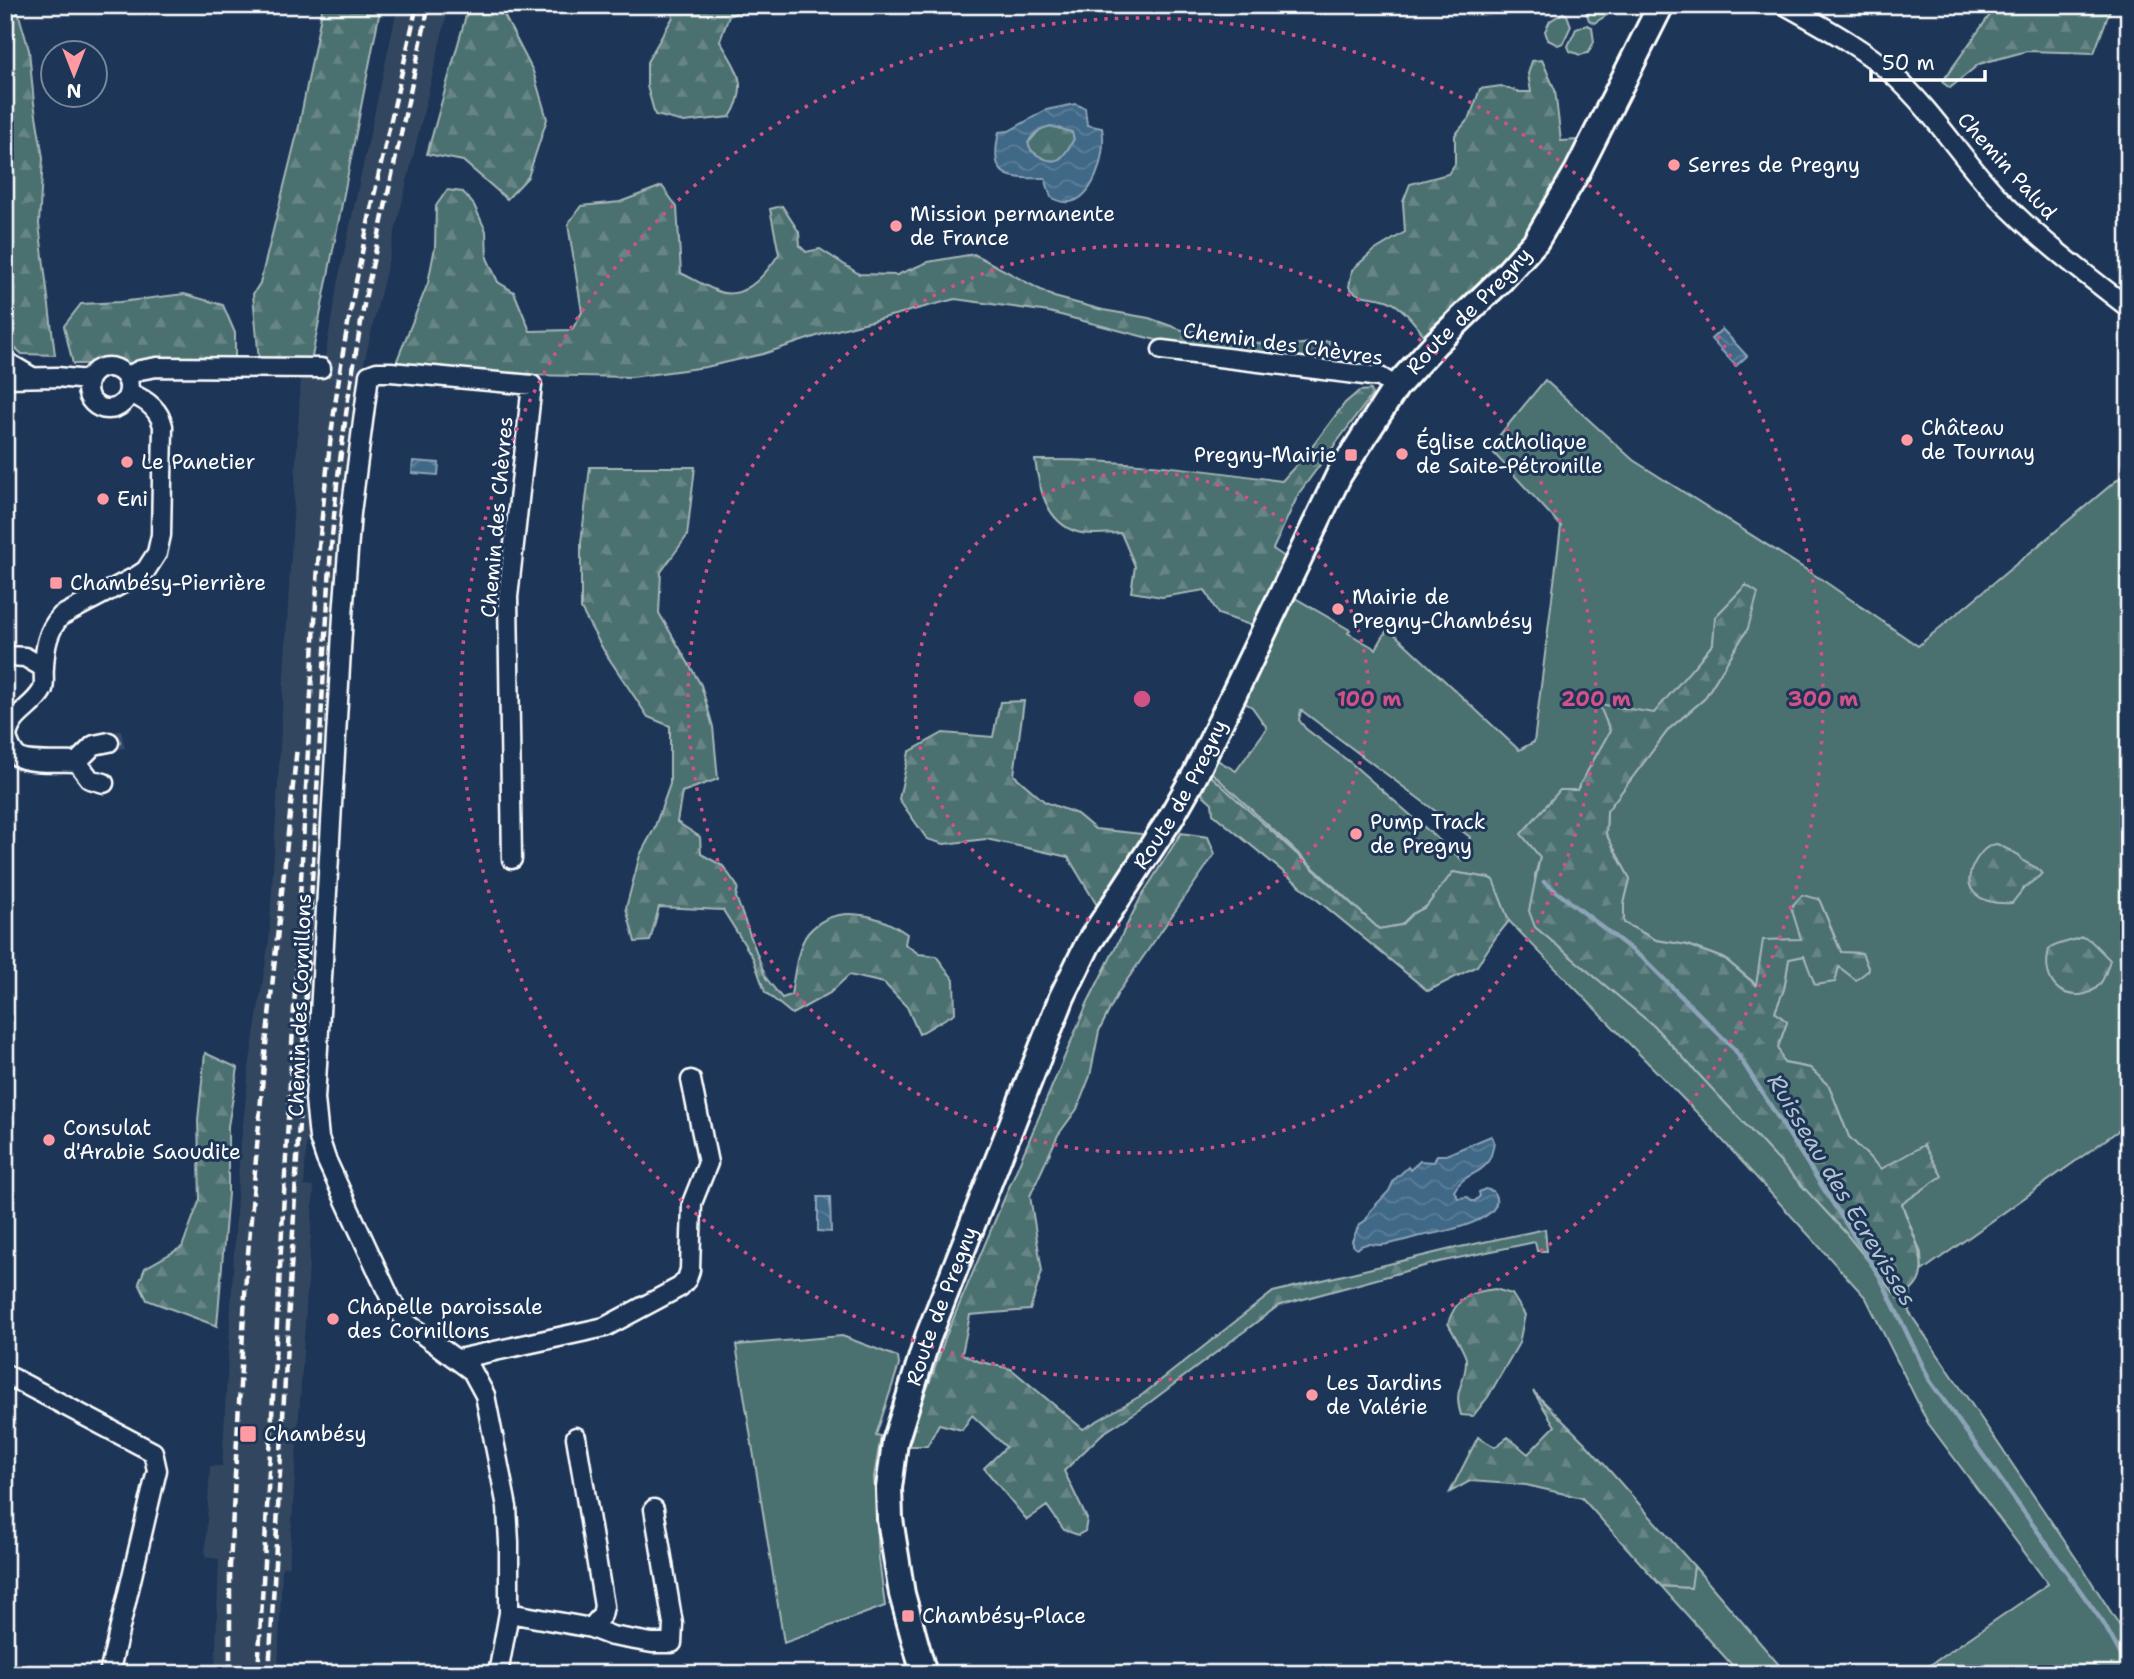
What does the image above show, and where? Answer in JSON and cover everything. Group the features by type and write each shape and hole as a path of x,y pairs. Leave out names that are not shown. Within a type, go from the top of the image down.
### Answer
{"street":[{"name":"Route de Pregny","path":"923,1666 899,1579 890,1519 889,1488 895,1442 928,1337 1062,997 1088,944 1195,775 1333,485 1396,387 1502,280 1536,241 1577,172 1661,5"},
{"name":"Chemin Palud","path":"1785,5 1880,63 1896,77 2000,198 2057,253 2129,308"},
{"name":"Chemin des Chèvres","path":"1162,350 1380,377 1396,387"},
{"path":"5,361 32,377"},
{"path":"104,783 90,779 77,762 20,758 9,743 8,731 13,721 44,687 47,638 61,616 146,570 157,554 161,535 163,426 158,411 127,385 116,368 103,367 88,380 89,397 102,408 114,408 121,405 127,385 140,370 157,367 321,368"},
{"name":"Chemin des Chèvres","path":"364,373 391,372 532,385 508,597 512,859"},
{"name":"Chemin des Cornillons","path":"364,373 343,615 315,1100 316,1121 326,1159 391,1300 407,1323 458,1360 480,1382 490,1415 507,1507 509,1613 498,1674"},
{"path":"5,378 88,380"},
{"path":"6,658 25,657 44,668"},
{"path":"77,762 94,745 108,742"},
{"path":"458,1360 605,1327 680,1287 687,1279 690,1270 692,1203 708,1163 691,1080"},
{"path":"5,1374 153,1452 157,1470 110,1674"},
{"path":"576,1437 604,1606 602,1615 591,1628"},
{"path":"509,1613 591,1628 625,1639 672,1643 673,1624 654,1509"},
{"path":"923,1666 942,1674"}],"shaded area":[{"path":"398,5 449,5 363,367 341,551 304,1186 314,1187 289,1566 282,1567 278,1674 215,1674 219,1559 205,1557 210,1466 222,1466 239,1162 249,1068 269,941 301,376 322,374 338,281"}],"green space":[{"path":"5,5 16,5 29,50 43,158 39,224 55,355 22,354 5,339"},
{"path":"323,5 381,5 311,362 259,361 253,294 260,283 299,126"},
{"path":"469,5 504,5 503,13 533,71 547,119 528,177 507,199 463,161 427,154"},
{"path":"670,5 753,5 729,16 720,41 739,78 739,96 730,117 684,122 655,115 647,86 647,62 673,17"},
{"path":"1587,5 1611,5 1607,15 1594,23 1589,20 1585,9"},
{"path":"1997,5 2112,5 2094,53 2027,51 1979,64 1950,88 1942,82"},
{"path":"1563,13 1567,15 1571,26 1563,43 1558,45 1548,40 1545,31 1550,21"},
{"path":"1587,25 1592,27 1594,42 1588,53 1580,55 1570,51 1568,46 1576,29"},
{"path":"1542,60 1555,90 1561,141 1578,140 1582,144 1522,244 1433,333 1424,335 1392,302 1353,291 1349,287 1352,270 1372,252 1405,232 1403,202 1410,184 1448,174 1455,164 1455,135 1470,117 1480,89 1501,86 1519,92 1531,92 1528,74 1532,61"},
{"path":"1051,126 1072,132 1074,139 1064,155 1052,161 1031,150 1028,143 1041,128"},
{"path":"662,186 677,207 681,273 717,291 736,293 753,284 768,270 779,254 770,209 782,206 799,232 800,246 806,252 820,249 859,274 897,275 928,262 974,254 1054,297 1103,310 1149,318 1182,330 1269,345 1329,341 1327,362 1156,340 1049,312 955,299 826,333 763,354 706,367 632,377 527,375 396,363 428,283 435,247 436,206 447,190 463,192 474,205 486,231 487,258 498,282 514,292 530,331 572,330 582,312 568,224 581,206 620,202"},
{"path":"184,294 223,305 235,333 235,362 73,364 64,326 81,304"},
{"path":"1545,380 1633,460 1824,581 1918,646 2129,470 2129,1123 1922,1271 1921,1253 1902,1204 1924,1145 1882,1170 1849,1137 1829,1086 1810,1068 1784,1063 1778,1047 1787,1022 1775,1012 1784,989 1789,959 1804,956 1838,966 1841,952 1819,899 1801,939 1757,985 1725,959 1687,945 1656,940 1624,923 1624,903 1630,879 1606,834 1607,811 1669,729 1704,699 1748,628 1746,585 1716,617 1713,644 1671,696 1654,713 1610,731 1577,790 1560,790 1535,875 1535,927 1654,1026 1845,1232 1898,1297 1911,1293 1909,1312 2129,1640 2129,1674 1917,1674 2048,1584 1928,1423 1866,1298 1705,1121 1509,921 1493,880 1453,872 1426,907 1412,914 1402,925 1379,929 1211,772 1217,760 1236,771 1267,728 1252,707 1245,703 1295,598 1350,630 1348,633 1376,649 1388,628 1519,750 1534,742 1561,526 1489,448","holes":["1301,710 1470,837 1462,860 1351,763 1306,729 1299,720"]},
{"path":"1371,390 1372,395 1299,493 1273,549 1288,559 1253,626 1218,614 1205,590 1162,597 1131,592 1135,566 1121,533 1087,534 1066,527 1051,512 1039,482 1035,460 1159,466 1282,481 1345,403 1359,391"},
{"path":"590,467 695,467 687,536 661,572 659,613 701,685 713,727 718,779 682,792 677,822 700,837 701,854 723,866 738,887 736,897 766,978 782,998 791,995 799,954 808,933 831,917 857,914 896,927 907,934 905,944 919,954 936,956 954,980 955,1013 919,1034 907,1007 884,983 849,975 830,993 792,1014 765,992 753,958 723,910 659,907 650,941 635,942 626,908 640,855 654,829 670,784 670,726 648,717 604,651 581,609 581,543"},
{"path":"1746,585 1758,593 1748,628 1704,699 1669,729 1607,811 1606,834 1630,879 1624,903 1624,923 1656,940 1687,945 1725,959 1756,985 1763,940 1801,939 1791,907 1802,895 1819,899 1841,952 1862,953 1869,970 1856,980 1839,967 1835,982 1815,985 1804,956 1789,959 1784,989 1775,1012 1787,1022 1778,1047 1784,1063 1810,1068 1829,1086 1849,1137 1881,1169 1924,1145 1942,1176 1902,1204 1917,1243 1921,1269 1919,1280 1911,1290 1898,1298 1845,1232 1654,1026 1535,927 1529,911 1540,857 1521,834 1560,790 1577,790 1610,731 1599,704 1654,713 1713,644 1715,617"},
{"path":"1024,701 1014,775 1045,802 1077,814 1095,829 1152,835 1101,912 1068,857 986,839 944,844 927,839 899,799 909,752 943,733 993,737 1000,702"},
{"path":"1210,775 1379,929 1401,925 1412,914 1426,907 1453,872 1493,880 1509,921 1477,966 1428,991 1213,814 1212,803 1202,794"},
{"path":"1181,833 1208,837 1215,854 1118,993 1099,1031 1090,1076 1077,1109 1058,1135 1030,1196 1042,1271 1030,1310 970,1315 962,1354 977,1361 1011,1369 1083,1429 1142,1395 1273,1292 1545,1229 1547,1251 1537,1251 1535,1242 1439,1262 1278,1306 1141,1409 1102,1434 1064,1471 1087,1519 1085,1531 1078,1535 1064,1530 1047,1506 1027,1520 984,1468 1006,1447 972,1415 962,1430 939,1424 927,1446 909,1446 945,1338 1087,1004 1141,897"},
{"path":"1997,844 2019,855 2042,874 2024,888 2012,903 1982,899 1971,888 1969,880 1976,860 1985,849"},
{"path":"2082,937 2090,940 2110,960 2104,977 2093,991 2085,994 2062,992 2049,974 2049,949"},
{"path":"205,1053 238,1068 228,1126 228,1193 217,1326 147,1300 139,1283 145,1268 182,1247 200,1199 198,1120"},
{"path":"1495,1289 1512,1294 1525,1315 1519,1343 1488,1397 1473,1416 1461,1415 1458,1398 1466,1359 1448,1323 1455,1308 1465,1298 1471,1294"},
{"path":"842,1336 898,1357 899,1365 876,1435 881,1436 874,1477 885,1606 784,1643 736,1345"},
{"path":"1533,1391 1586,1444 1694,1566 1691,1588 1661,1586 1582,1498 1526,1485 1470,1481 1450,1492 1478,1437 1495,1447 1508,1437 1528,1454 1555,1426"},
{"path":"1694,1566 1787,1674 1740,1674 1661,1586 1690,1588"}],"water":[{"path":"1075,104 1085,108 1087,125 1102,128 1099,168 1093,182 1076,200 1064,202 1051,197 1045,178 1020,178 1004,173 996,159 999,132 1009,131 1046,110","holes":["1047,127 1072,132 1074,139 1064,155 1056,160 1037,155 1028,143 1035,134"]},
{"path":"1722,329 1747,356 1736,366 1711,339"},
{"path":"413,461 439,463 438,475 412,473"},
{"path":"1491,1136 1494,1141 1488,1162 1454,1191 1458,1198 1468,1197 1475,1201 1480,1196 1479,1192 1485,1189 1493,1191 1496,1201 1492,1210 1483,1218 1456,1228 1392,1244 1366,1244 1357,1249 1354,1247 1352,1241 1359,1225 1389,1191 1394,1180 1408,1167 1410,1170 1420,1161 1434,1162 1437,1155 1446,1155"},
{"path":"818,1197 830,1197 831,1232 818,1231"}],"waterway":[{"name":"Ruisseau des Ecrevisses","path":"1544,882 1645,960 1735,1050 1880,1277 1930,1381 2104,1624 2127,1666"}],"tunnel":[{"path":"321,368 359,371"},
{"path":"109,742 123,739"}],"railway":[{"path":"258,1674 319,547 342,358 377,181 417,5"},
{"path":"269,1674 318,772 337,484 365,299 429,5"},
{"path":"230,1674 230,1566 246,1277 264,1064 297,747"}],"place":[{"name":"Serres de Pregny","path":"1674,165"},
{"name":"Mission permanente de France","path":"896,226"},
{"name":"Château de Tournay","path":"1907,440"},
{"name":"Église catholique de Saite-Pétronille","path":"1402,454"},
{"name":"Pregny-Mairie","path":"1351,455"},
{"name":"Le Panetier","path":"127,462"},
{"name":"Eni","path":"103,499"},
{"name":"Chambésy-Pierrière","path":"56,583"},
{"name":"Mairie de Pregny-Chambésy","path":"1338,609"},
{"name":"Pump Track de Pregny","path":"1356,834"},
{"name":"Consulat d'Arabie Saoudite","path":"49,1140"},
{"name":"Chapelle paroissale des Cornillons","path":"333,1319"},
{"name":"Les Jardins de Valérie","path":"1312,1395"},
{"name":"Chambésy","path":"248,1434"},
{"name":"Chambésy-Place","path":"908,1616"}]}
